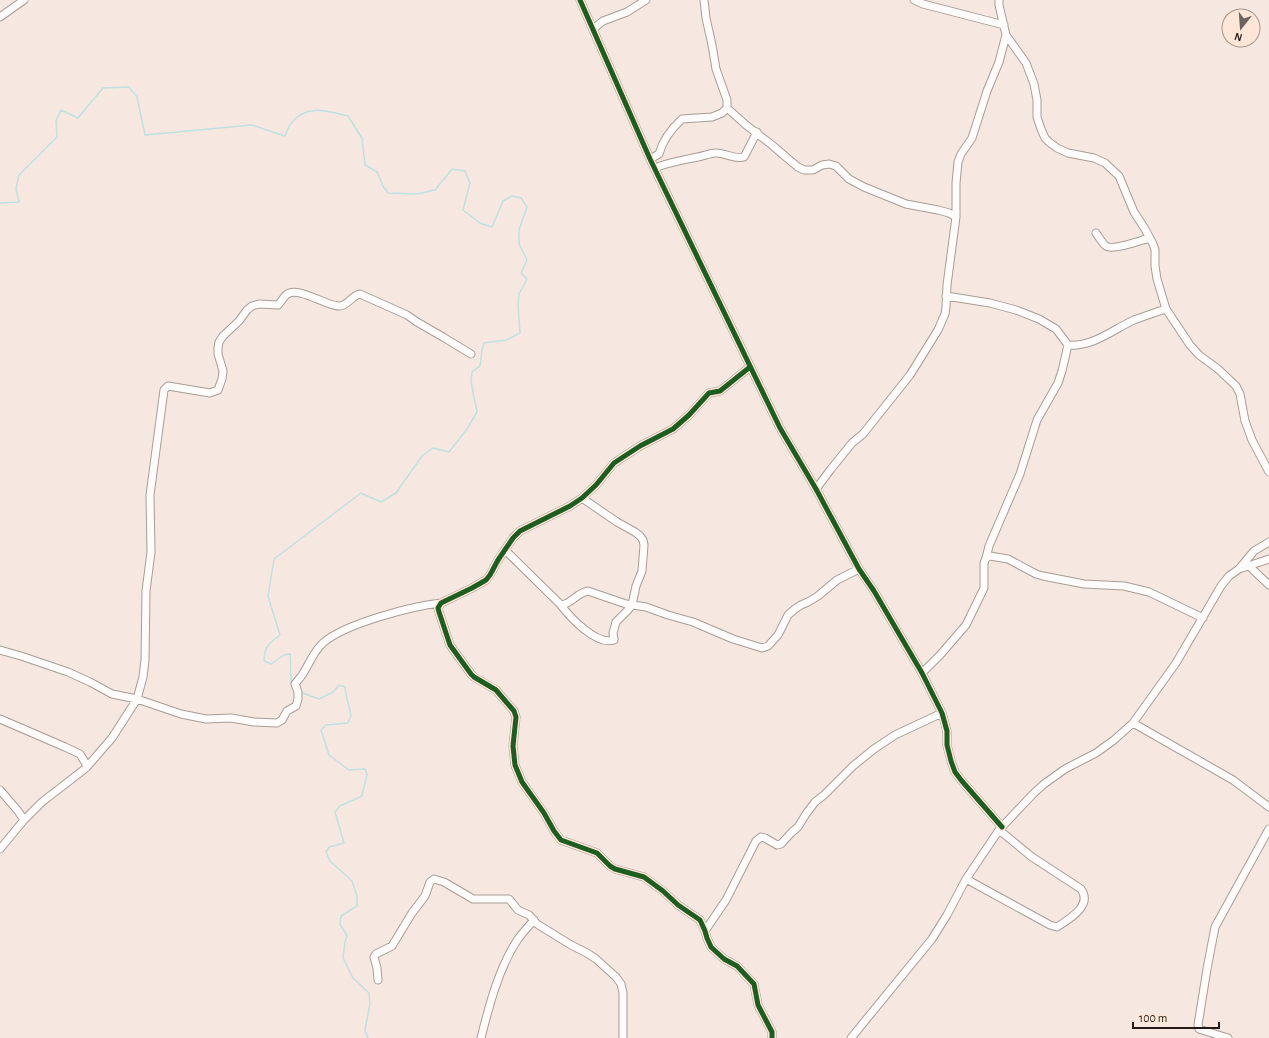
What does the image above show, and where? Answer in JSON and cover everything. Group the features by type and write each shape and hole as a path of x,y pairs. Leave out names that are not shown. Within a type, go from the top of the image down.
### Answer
{"street":[{"path":"0,17 24,0"},
{"path":"580,0 650,159 780,428 859,569 874,591 922,673 942,713 948,731 947,745 955,772 1001,829 1032,857 1081,889 1085,897 1076,915 1057,926 1050,925 966,879"},
{"path":"593,29 603,21 627,12 646,0"},
{"path":"650,159 659,154 664,140 672,128 682,119 712,117 722,113 727,108 727,100 716,69 704,0"},
{"path":"914,0 923,4 1004,26"},
{"path":"1000,0 999,5 1006,35 1026,63 1034,84 1037,100 1037,117 1045,138 1057,148 1068,153 1094,158 1105,162 1119,176 1134,212 1150,238 1155,250 1157,279 1166,309 1190,345 1199,355 1218,369 1236,386 1240,394 1245,421 1252,440 1269,472"},
{"path":"816,490 852,443 866,430 910,375 938,330 945,314 956,217 956,183 958,162 961,154 972,138 986,91 999,62 1006,35"},
{"path":"727,108 798,167 804,170 812,170 822,165 829,164 836,166 849,179 864,187 906,204 938,210 956,217"},
{"path":"655,168 712,153 719,153 740,158 744,157 757,132"},
{"path":"1096,233 1105,246 1116,248 1150,238"},
{"path":"0,849 24,820 42,802 86,768 112,738 136,699 143,677 145,660 146,591 151,552 150,495 164,390 168,386 210,393 218,390 223,371 218,348 219,342 223,336 252,306 259,304 278,305 286,294 290,293 310,296 332,305 341,306 357,294 372,298 379,303 407,315 416,322 443,336 471,354"},
{"path":"922,673 966,625 984,588 984,563 989,546 1020,474 1037,420 1058,383 1068,345 1056,329 1039,319 1016,310 990,303 946,296"},
{"path":"1068,345 1085,344 1105,336 1133,321 1166,309"},
{"path":"0,650 68,672 112,694 136,699 181,714 206,719 231,718 254,722 277,723 282,720 287,711 296,706 298,692 295,684 304,674 312,657 322,644 333,635 368,621 425,604 441,603 486,580 513,538 520,531 570,506 582,498 596,486 614,463 640,446 673,429 689,415 709,393 720,391 750,367"},
{"path":"505,550 560,604 569,616 589,633 604,640 614,640 616,622 632,605 636,586 642,571 643,540 635,532 617,522 582,498"},
{"path":"851,1038 932,939 966,879 1001,829 1032,794 1044,784 1065,769 1096,753 1133,724 1176,663 1221,586 1229,576 1239,569 1254,551 1269,542"},
{"path":"986,558 995,556 1008,559 1036,574 1044,576 1084,584 1124,586 1149,592 1203,618"},
{"path":"1239,569 1269,559"},
{"path":"1249,566 1269,585"},
{"path":"560,604 565,605 577,595 588,590 607,598 646,607 693,622 733,639 762,648 768,646 778,635 788,615 795,609 808,602 837,580 859,569"},
{"path":"441,603 438,608 450,645 471,674 496,690 514,711 516,717 513,746 515,765 522,782 544,813 554,831 562,840 597,853 615,869 644,877 678,905 700,920 711,947 724,959 737,966 754,984 758,1005 772,1032 772,1038"},
{"path":"705,931 726,900 756,842 761,837 777,845 781,844 798,827 815,802 868,753 895,736 942,713"},
{"path":"0,719 80,754 86,764 86,768"},
{"path":"1133,724 1233,780 1269,807"},
{"path":"0,790 24,820"},
{"path":"1228,1038 1199,1029 1198,1025 1214,930 1269,829"},
{"path":"378,980 374,957 376,954 392,946 412,913 425,896 430,882 434,879 444,882 473,899 509,899 518,910 529,914 537,924 596,959 621,984 623,993 623,1038"},
{"path":"481,1038 490,1003 508,956 518,939 534,920"}],"waterway":[{"path":"0,203 19,202 16,189 19,175 57,137 56,121 61,110 78,118 103,88 129,87 137,97 145,135 252,125 285,136 290,125 298,116 305,112 319,110 326,111 348,116 362,138 365,165 377,172 388,193 417,194 435,190 452,169 465,171 470,183 463,210 480,223 492,227 503,201 512,196 521,198 527,207 519,230 519,244 527,260 521,273 527,279 519,294 518,305 520,333 506,340 484,343 480,366 472,372 471,382 477,412 467,429 449,452 433,448 422,456 396,493 381,502 361,493 274,559 268,596 280,635 273,640 266,649 264,661 271,664 284,655 290,654 291,677 294,691"},
{"path":"300,692 319,699 333,692 339,685 345,687 351,715 348,723 326,725 321,730 329,755 349,770 365,769 367,774 362,796 340,806 335,812 344,843 329,847 326,852 330,861 352,881 357,896 357,906 341,916 340,924 347,936 343,958 353,978 369,993 370,1004 365,1030 368,1038"}],"cycle path":[{"path":"580,0 650,159 780,428 816,489 859,569 874,591 922,673 942,713 947,731 947,745 955,772 1002,827"},
{"path":"750,367 720,391 709,393 689,415 673,429 640,446 614,463 596,485 582,498 570,506 520,531 513,538 486,580 441,603 438,608 450,645 471,674 496,690 514,711 516,717 513,746 515,765 522,782 544,813 554,831 561,840 597,853 615,869 644,877 663,891 678,905 700,920 711,947 724,959 737,966 754,984 758,1005 772,1032 772,1038"}]}
